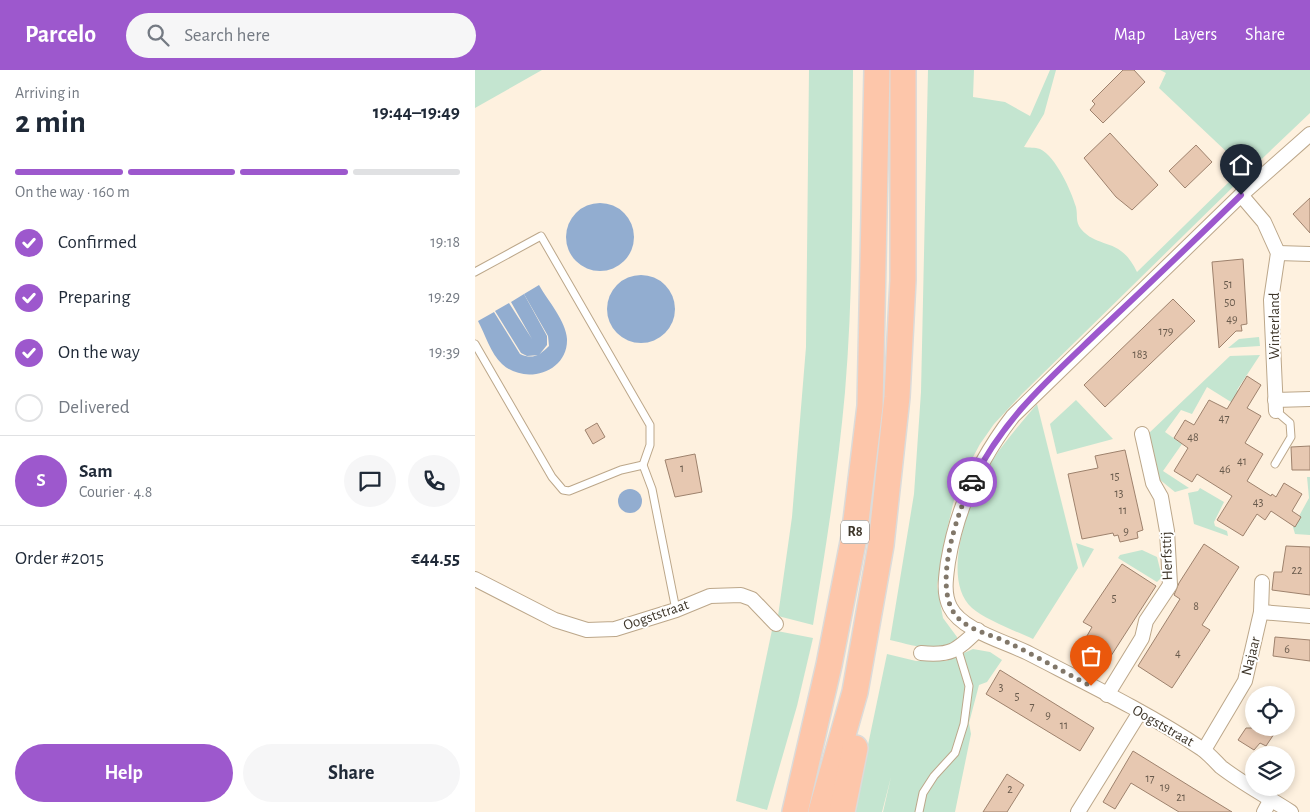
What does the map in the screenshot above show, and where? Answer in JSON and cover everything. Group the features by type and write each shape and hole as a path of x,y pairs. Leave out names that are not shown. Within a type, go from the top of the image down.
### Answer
{"highway":[{"name":"R8","path":"796,807 854,536 870,406 877,70"},
{"name":"R8","path":"821,812 855,692 881,545 897,397 903,280 903,70"},
{"path":"842,812 858,737 855,692"}],"street":[{"name":"Oogststraat","path":"1291,812 1221,767 1204,750 1141,712 1009,642 978,630 959,619 950,607 945,584 952,540 965,496 987,452 1013,416 1241,195 1310,134"},
{"path":"1241,195 1264,222 1278,253 1310,254"},
{"name":"Winterland","path":"1276,405 1271,300 1278,253"},
{"path":"1276,405 1310,399"},
{"name":"Herfsttij","path":"1107,695 1142,638 1147,620 1170,585 1167,530 1161,497 1153,483 1142,434"},
{"name":"Oogststraat","path":"475,579 555,620 587,630 615,629 676,610 710,596 741,595 752,600 776,624"},
{"name":"Najaar","path":"1204,750 1245,681 1261,612 1262,582"},
{"path":"1261,612 1310,616"},
{"path":"921,653 943,655 958,650 978,630"},
{"path":"1078,812 1141,712"},
{"path":"1264,812 1271,799"}],"lane":[{"path":"475,272 541,236 651,426 650,445 643,465 652,489 676,610"},
{"path":"475,344 552,477 563,490 569,492 621,470 643,465"},
{"path":"1275,464 1291,437 1290,423 1276,405"},
{"path":"919,812 923,793 934,776 955,753 963,724 969,686 958,650"}],"green space":[{"path":"475,70 542,70 475,108"},
{"path":"809,70 853,70 851,271 848,352 839,450 813,625 778,616 792,517 806,347"},
{"path":"928,70 974,70 973,97 1005,102 1030,116 1050,70 1056,70 1044,114 1024,147 1040,149 1052,159 1067,183 1074,200 1077,221 1081,229 1095,240 1117,248 1124,253 1137,272 1232,179 1237,183 1022,394 994,424 980,444 957,487 937,586 943,618 957,637 957,642 949,646 933,648 890,640 914,494 921,392"},
{"path":"1160,70 1310,70 1310,113 1248,172 1159,88 1166,73"},
{"path":"1259,337 1260,346 1228,348 1239,339"},
{"path":"1260,355 1237,390 1246,396 1239,407 1207,387 1192,414 1181,410 1165,432 1182,444 1163,471 1189,488 1175,492 1159,479 1148,434 1230,356"},
{"path":"1076,400 1113,439 1057,454 1050,424"},
{"path":"1037,404 1078,568 1033,639 993,621 972,608 962,594 958,577 958,556 968,513 984,475 1002,446"},
{"path":"1307,477 1310,477 1310,535 1295,534 1293,527 1309,498"},
{"path":"1200,488 1224,502 1214,522 1215,526 1227,531 1228,536 1194,524 1188,493 1198,491"},
{"path":"1076,543 1094,549 1083,568"},
{"path":"1142,550 1157,557 1162,577 1157,582 1118,558 1120,555"},
{"path":"772,630 813,638 797,706 767,810 736,801"},
{"path":"973,649 990,652 1002,660 987,682 979,685 969,723 971,734 955,812 883,812 891,777 882,812 854,812 887,654 916,661 946,661"}],"water":[{"path":"600,203 613,206 624,213 631,224 634,237 631,250 624,261 613,268 600,271 587,268 576,261 569,250 566,237 569,224 576,213 587,206"},
{"path":"641,275 654,278 665,285 672,296 675,309 672,322 665,333 654,340 641,343 628,340 617,333 610,322 607,309 610,296 617,285 628,278"},
{"path":"539,285 556,311 566,332 565,351 553,367 543,372 522,374 511,370 498,360 478,321 494,312 520,354 529,357 539,354 549,346 548,336 524,294"},
{"path":"524,294 547,336 547,345 539,355 527,356 521,353 495,311 509,303 532,339 511,302"},
{"path":"630,489 639,492 642,501 639,510 630,513 621,510 618,501 621,492"}],"building":[{"path":"1123,70 1134,70 1145,82 1103,123 1090,110 1095,104 1092,101"},
{"path":"1110,133 1158,185 1132,210 1116,197 1084,158"},
{"path":"1196,145 1212,162 1185,188 1169,171"},
{"path":"1310,198 1310,233 1293,214"},
{"path":"1243,259 1247,324 1241,325 1242,331 1236,331 1219,348 1212,262"},
{"path":"1173,299 1195,321 1105,407 1084,385"},
{"path":"1247,376 1261,385 1247,408 1261,416 1245,443 1263,454 1247,481 1271,496 1272,494 1276,497 1284,483 1302,494 1292,511 1301,517 1295,527 1271,511 1265,520 1257,514 1243,536 1217,520 1232,496 1197,474 1192,482 1174,471 1188,448 1174,438 1185,420 1194,425 1209,400 1227,409"},
{"path":"597,423 605,437 593,444 585,430"},
{"path":"1310,446 1310,470 1292,470 1291,447"},
{"path":"1125,450 1143,530 1137,532 1138,538 1120,542 1118,535 1114,536 1113,533 1082,539 1068,474 1098,468 1095,456"},
{"path":"695,454 702,492 675,497 665,460"},
{"path":"1204,544 1239,567 1202,625 1210,630 1172,688 1138,666 1180,599 1174,595 1179,583"},
{"path":"1286,546 1310,547 1310,595 1272,590 1274,572 1282,572"},
{"path":"1122,564 1156,586 1109,659 1083,643 1092,627 1083,622"},
{"path":"1275,637 1310,640 1310,661 1273,656"},
{"path":"1000,670 1094,728 1080,751 986,694"},
{"path":"1245,730 1245,736 1273,736 1266,746 1260,743 1257,746 1248,746 1238,740"},
{"path":"1133,751 1232,812 1179,812 1131,783 1115,809 1103,802"},
{"path":"1007,774 1024,785 1007,812 983,812"}],"way so far":[{"path":"972,482 965,496 952,540 945,584 950,607 959,619 978,630 1009,642 1091,686"}],"route":[{"path":"972,482 987,452 1013,416 1241,195"}]}
